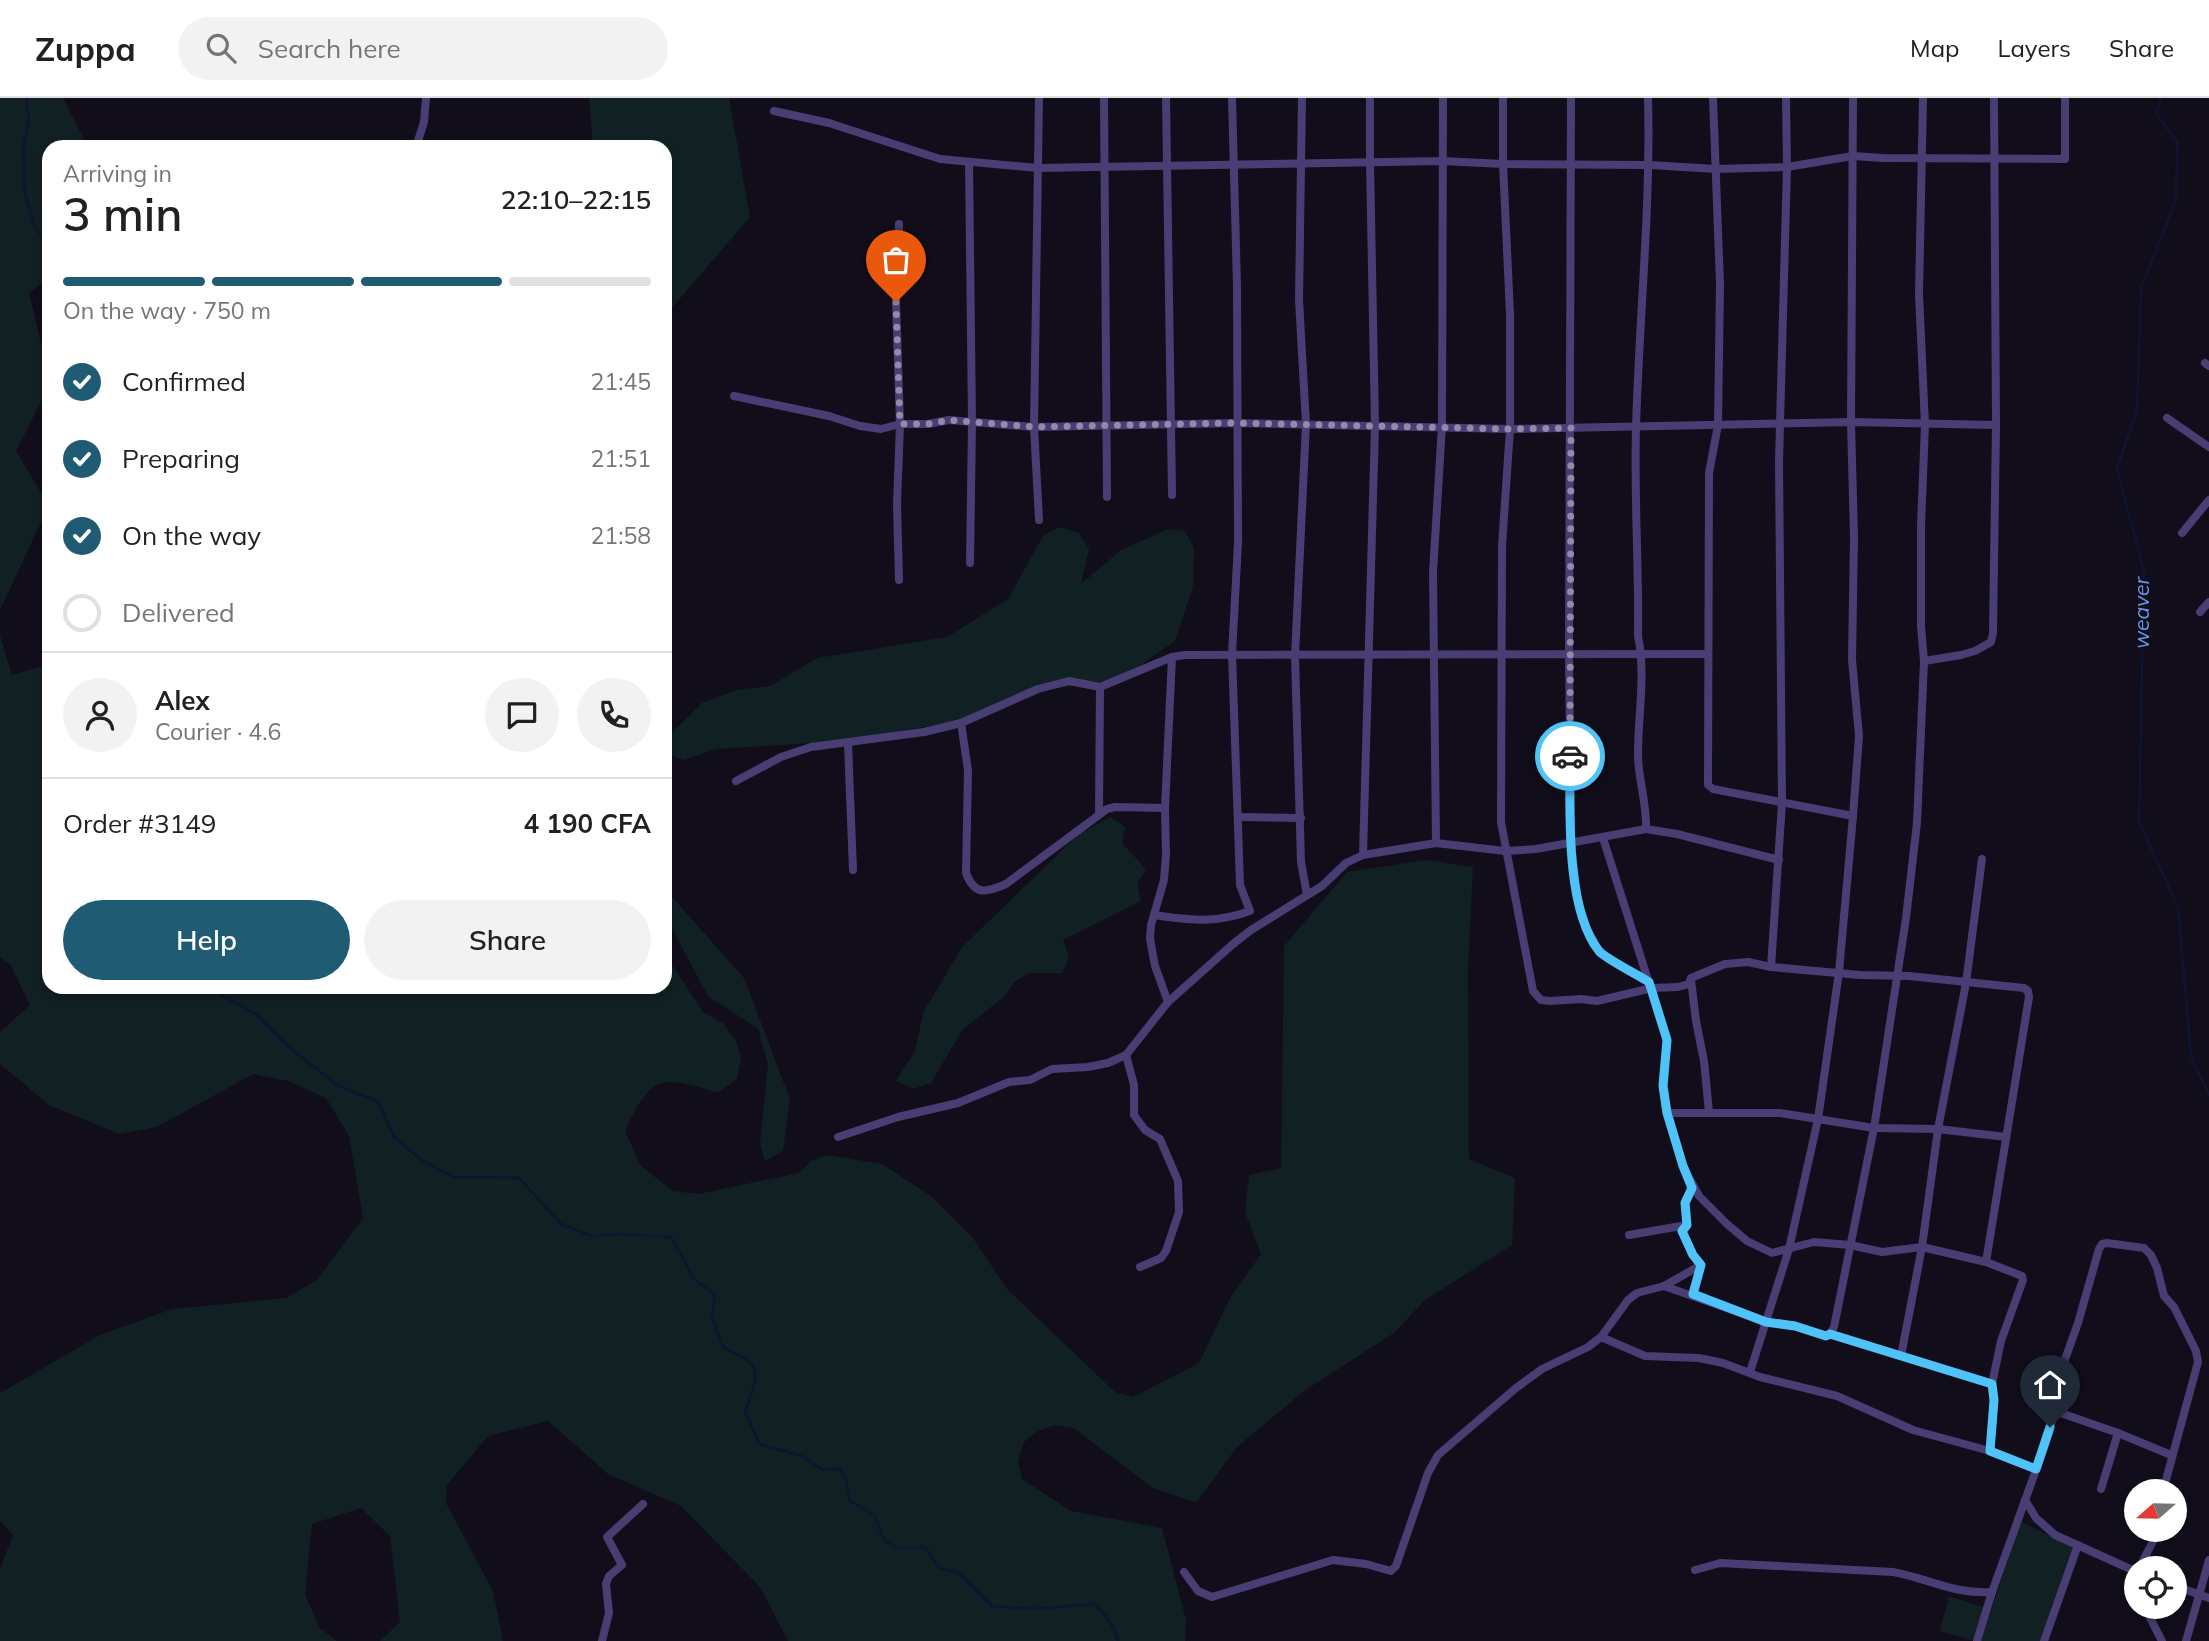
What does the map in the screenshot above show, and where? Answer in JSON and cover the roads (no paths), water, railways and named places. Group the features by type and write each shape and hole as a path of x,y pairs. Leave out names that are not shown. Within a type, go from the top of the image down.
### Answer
{"street":[{"path":"418,140 424,122 426,98"},
{"path":"1038,98 1034,427 1039,520"},
{"path":"1104,98 1107,496"},
{"path":"1166,98 1172,495"},
{"path":"1232,98 1237,286 1238,543 1232,654 1240,885 1257,926"},
{"path":"1303,98 1299,300 1306,424 1295,656 1301,871 1307,895"},
{"path":"1363,855 1376,426 1370,98"},
{"path":"1436,843 1433,572 1442,426 1443,98"},
{"path":"1503,98 1503,164 1510,314 1510,429 1502,546 1501,822 1531,985 1536,996 1550,1001 1605,1000 1651,985 1678,987 1689,984 1691,978 1725,964 1748,962 1771,967 2018,987 2028,991 1986,1262"},
{"path":"1571,98 1571,844 1578,902 1587,929 1600,953 1651,985"},
{"path":"1646,829 1646,799 1638,755 1642,654 1638,636 1635,498 1636,427 1650,165 1648,98"},
{"path":"1713,98 1720,284 1718,425 1709,473 1708,785 1713,789 1853,816"},
{"path":"1771,967 1783,803 1780,424 1787,167 1786,98"},
{"path":"1750,1372 1789,1249 1818,1119 1839,972 1853,816 1859,736 1852,660 1853,98"},
{"path":"1830,1334 1834,1328 1874,1128 1915,848 1924,661 1921,613 1925,425 1919,295 1923,98"},
{"path":"1924,661 1968,653 1991,642 1993,633 1996,425 1994,98"},
{"path":"775,111 829,123 940,159 1038,168 1443,161 1716,169 1787,167 1853,156 2065,159 2065,98"},
{"path":"970,162 970,563"},
{"path":"899,224 896,302 900,424 897,504 899,580"},
{"path":"734,396 881,429 900,424 928,424 949,420 1034,427 1237,423 1510,429 1851,422 1996,425"},
{"path":"2167,418 2209,447"},
{"path":"2182,533 2209,500"},
{"path":"2200,612 2209,602"},
{"path":"736,781 781,757 811,747 924,732 961,723 1038,689 1069,681 1100,687 1172,657 1185,655 1708,654"},
{"path":"1168,1002 1152,954 1150,925 1164,880 1172,657"},
{"path":"1099,814 1100,687"},
{"path":"961,723 968,770 966,873 978,891 991,891 1006,884 1099,814 1115,807 1165,808"},
{"path":"848,744 853,870"},
{"path":"1238,817 1301,818"},
{"path":"838,1137 898,1117 958,1103 1009,1082 1030,1080 1052,1069 1087,1067 1108,1063 1126,1055 1168,1002 1257,926 1334,876 1346,863 1363,855 1436,843 1506,851 1571,844 1646,829 1677,834 1779,860"},
{"path":"1603,838 1667,1040 1663,1086 1667,1113 1692,1188 1747,1241 1772,1253 1814,1242 1850,1245 1882,1252 1922,1247 2019,1273 2023,1280 2001,1341 1992,1384 1994,1400 1990,1451"},
{"path":"1901,1356 1922,1247 1938,1129 1966,983 1982,859"},
{"path":"1154,915 1212,921 1250,911"},
{"path":"1691,978 1709,1112"},
{"path":"1126,1055 1134,1084 1134,1115 1145,1130 1160,1139 1178,1181 1178,1212 1166,1251 1161,1258 1140,1266"},
{"path":"1667,1113 1769,1113 1874,1128 1938,1129 2006,1137"},
{"path":"1692,1188 1685,1203 1687,1225 1682,1231 1693,1255 1701,1265"},
{"path":"1629,1236 1687,1225"},
{"path":"1977,1641 2055,1411 2058,1379 2102,1244 2144,1248 2151,1255 2164,1296 2174,1307 2196,1351 2198,1362 2166,1479"},
{"path":"1184,1572 1198,1591 1212,1597 1333,1560 1366,1563 1391,1571 1396,1566 1428,1473 1438,1455 1542,1369 1588,1347 1601,1337 1628,1300 1637,1293 1664,1286 1701,1265"},
{"path":"1693,1294 1701,1265"},
{"path":"1664,1286 1693,1294 1766,1322 1795,1326 1826,1336 1830,1334 1992,1384"},
{"path":"1601,1337 1645,1356 1699,1358 1723,1363 1837,1396 1913,1430 1990,1451 2036,1469"},
{"path":"2055,1411 2171,1455"},
{"path":"2101,1489 2118,1433"},
{"path":"2025,1500 2045,1528 2124,1564"},
{"path":"602,1641 609,1613 606,1584 609,1576 622,1565 607,1537 643,1504"},
{"path":"2044,1641 2078,1545"},
{"path":"2186,1641 2197,1594 2209,1560"},
{"path":"1695,1570 1720,1563 1893,1572 1913,1575 1961,1592 1992,1592"},
{"path":"2187,1590 2209,1598"},
{"path":"2151,1619 2162,1641"}],"waterway":[{"path":"26,98 29,119 23,149 25,193 35,228 42,236"},
{"name":"weaver","path":"2161,98 2156,114 2177,142 2176,200 2141,288 2137,411 2117,468 2144,572 2139,822 2178,907 2191,1056 2209,1095"},
{"path":"221,994 255,1013 290,1048 337,1085 379,1102 394,1137 420,1159 453,1177 519,1178 561,1224 592,1236 620,1234 671,1237 694,1279 715,1294 712,1318 724,1348 746,1360 755,1371 754,1387 745,1411 759,1444 802,1456 823,1470 839,1468 846,1478 849,1500 874,1515 885,1541 899,1548 926,1548 939,1568 959,1573 992,1606 1033,1609 1094,1604 1115,1630 1118,1641"}]}
